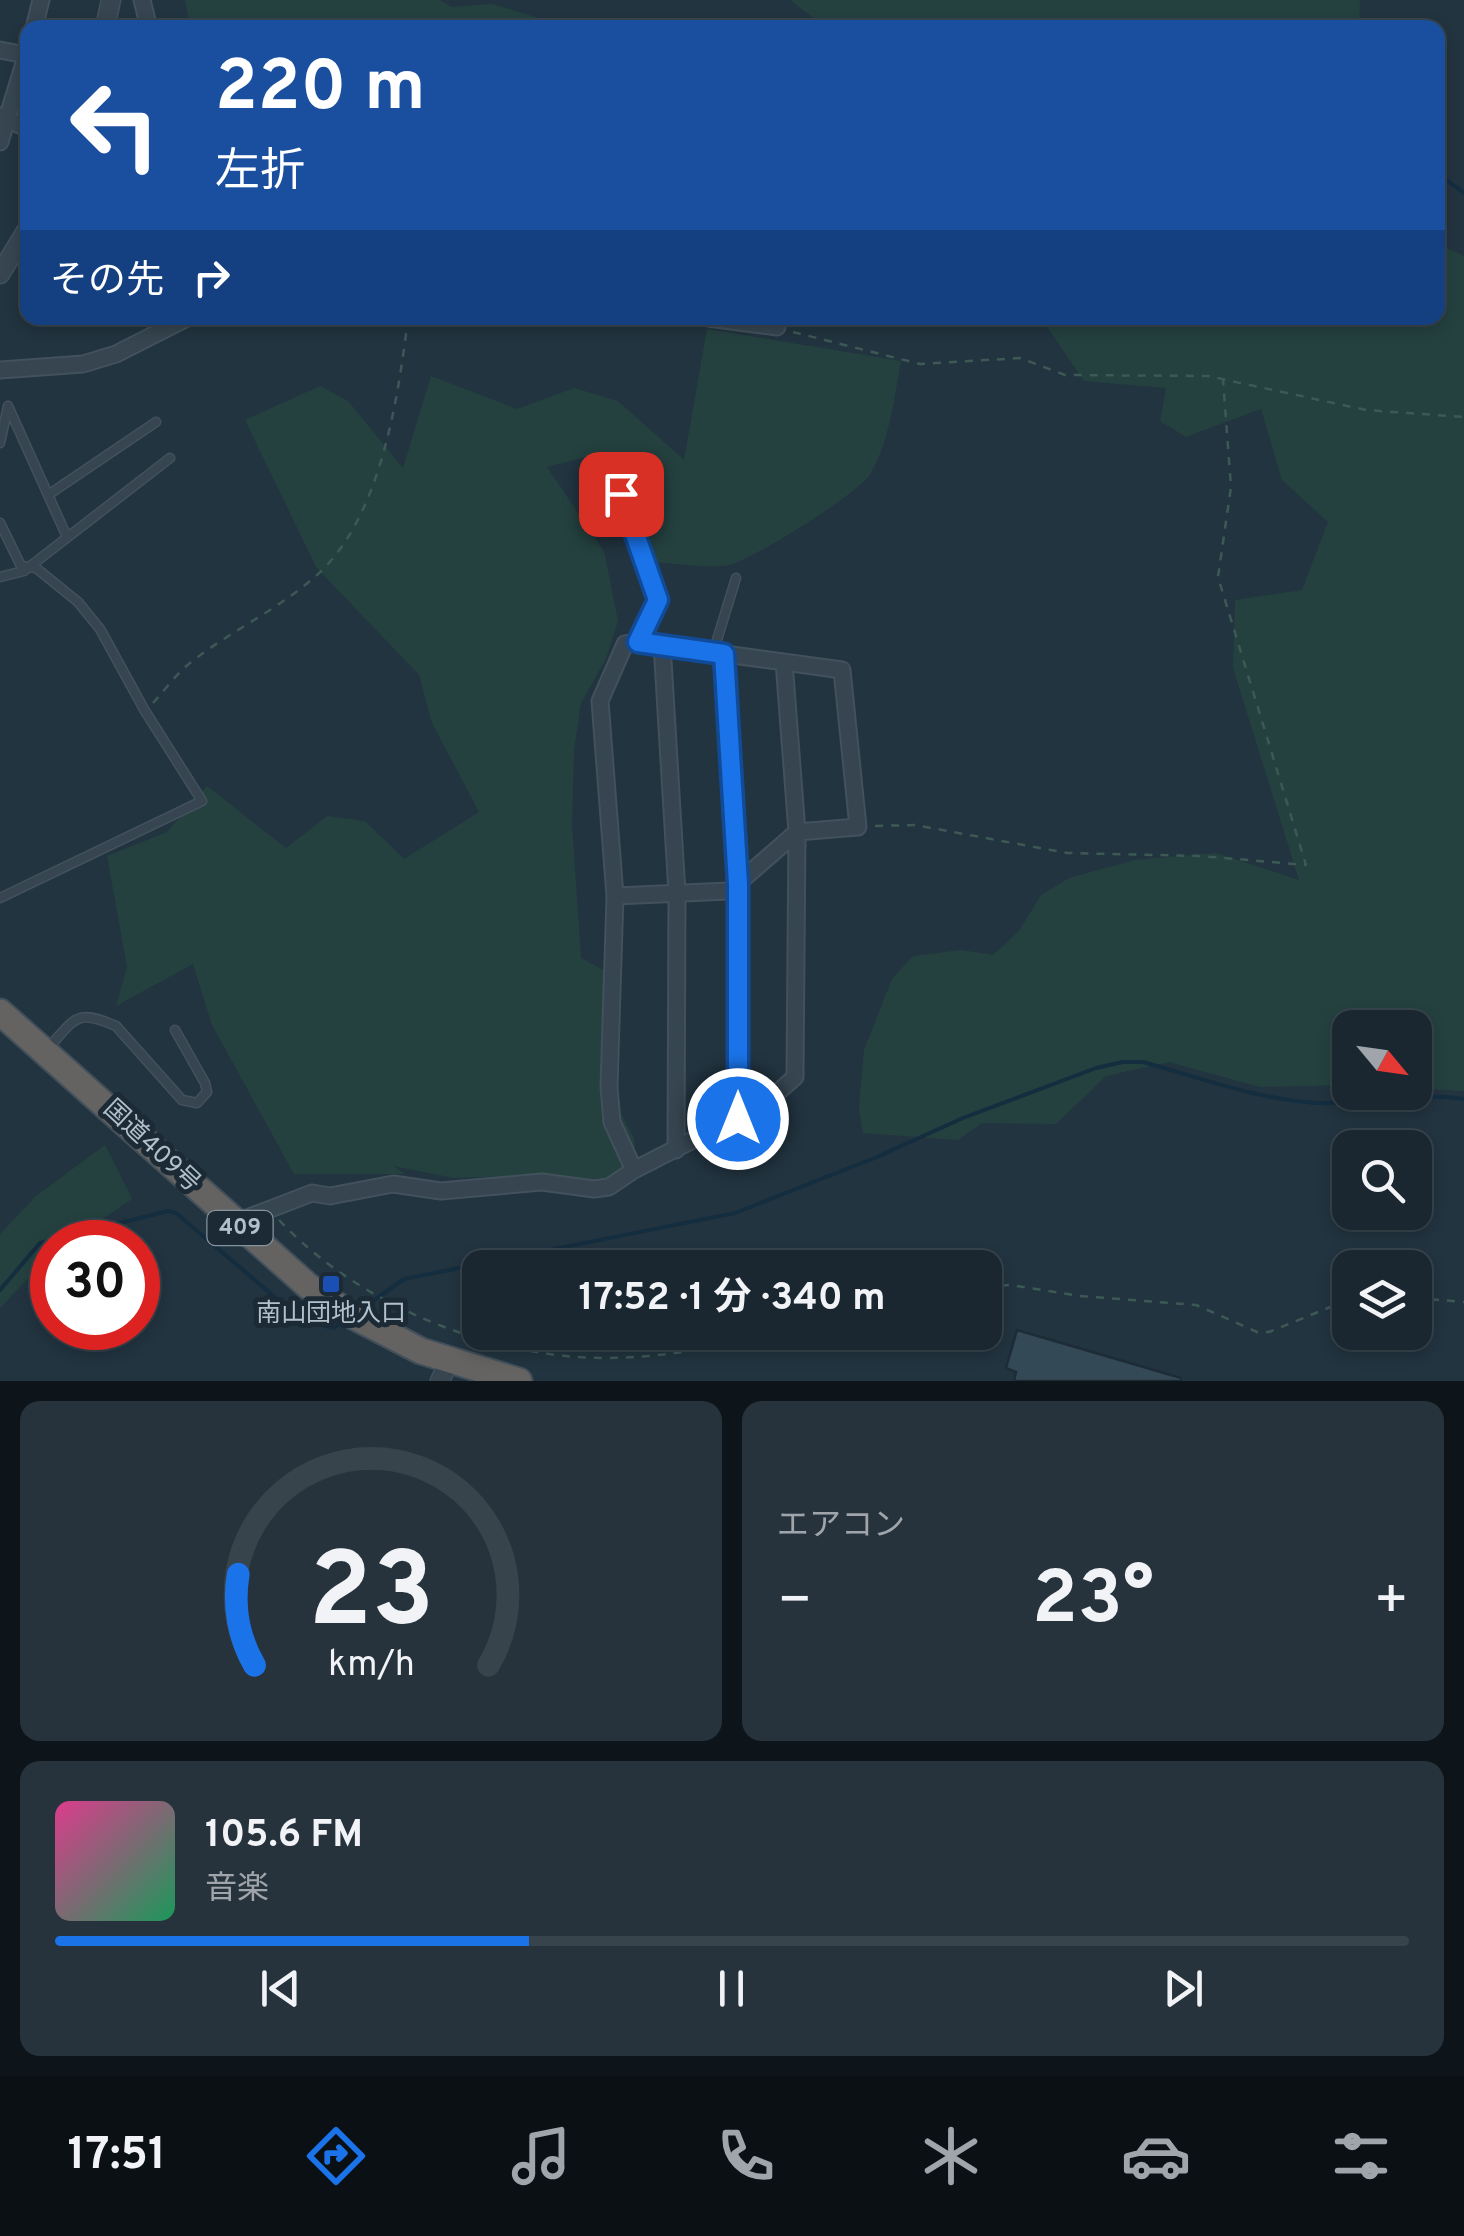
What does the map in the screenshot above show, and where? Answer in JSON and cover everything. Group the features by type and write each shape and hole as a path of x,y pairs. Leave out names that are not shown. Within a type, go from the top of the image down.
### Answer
{"highway":[{"name":"国道409号","path":"0,1012 308,1286 355,1317 421,1351 445,1371 520,1381"}],"street":[{"path":"0,142 20,73"},
{"path":"0,274 20,241"},
{"path":"0,370 82,364 116,354 173,325"},
{"path":"756,325 777,328"},
{"path":"615,896 729,891 797,832 858,827 842,670 638,642 625,644 600,701 615,896 612,1122 634,1170"},
{"path":"662,644 677,893 676,1150"},
{"path":"718,654 738,884 738,1119"},
{"path":"234,1223 312,1193 330,1196 392,1184 441,1191 542,1182 609,1187 634,1170 767,1102 795,1077 797,832 784,662"}],"lane":[{"path":"0,443 8,406 67,537"},
{"path":"48,495 156,422"},
{"path":"2,428 18,428"},
{"path":"0,577 24,571 170,458"},
{"path":"621,494 658,600 638,642"},
{"path":"0,523 21,566 29,565 78,602 100,630 145,711 202,800 0,898"},
{"path":"718,654 736,578"},
{"path":"46,1050 78,1016 102,1020 116,1026 182,1100 197,1103 204,1100 205,1082 175,1030"}],"path":[{"path":"145,711 188,664 270,611 316,575 347,537 372,485 384,448 402,374 407,325"},
{"path":"777,328 920,364 1020,358 1065,375 1208,376 1366,410 1464,418"},
{"path":"858,827 915,824 1067,853 1201,856 1306,865 1218,577 1231,487 1223,380"},
{"path":"268,1207 299,1240 379,1295 462,1332"},
{"path":"1002,1286 1196,1305 1257,1332 1269,1332 1332,1306"},
{"path":"1432,1299 1464,1302"},
{"path":"536,1350 577,1357 687,1350"}],"green space":[{"path":"185,0 440,0 451,7 492,4 546,20 189,20"},
{"path":"790,0 1360,0 1359,20 816,20"},
{"path":"1445,247 1464,256 1464,1091 1432,1089 1432,1010 1332,1010 1332,1085 1260,1087 1169,1062 1106,1076 1056,1124 982,1123 958,1140 863,1133 859,1107 864,1050 892,979 913,956 961,950 993,955 1019,931 1041,895 1069,878 1135,860 1216,853 1299,880 1233,668 1235,600 1302,590 1328,522 1282,480 1261,409 1186,437 1160,421 1166,388 1084,381 1046,325 1445,325"},
{"path":"707,329 901,361 887,433 871,473 848,495 805,524 730,565 653,562 630,487 594,455 547,467 604,551 618,621 606,659 581,703 574,750 572,825 581,958 618,978 613,1099 634,1138 637,1170 614,1182 570,1182 535,1175 454,1178 393,1166 405,1174 294,1174 212,1025 193,964 116,1006 127,967 107,856 167,832 207,786 286,848 327,816 365,821 404,859 479,812 432,723 419,675 316,567 245,420 320,386 348,401 403,468 431,376 517,409 574,388 618,401 684,460"},
{"path":"105,1145 132,1199 101,1220 30,1220 30,1276 0,1308 0,1234 36,1196"}],"building":[{"path":"1017,1330 1181,1381 1014,1381 1016,1372 1006,1368"}],"waterway":[{"path":"1445,179 1464,193"},
{"path":"363,1308 404,1279 735,1213 963,1118 1096,1068 1123,1062 1143,1062 1251,1093 1295,1101 1464,1099"},
{"path":"0,1290 40,1243 168,1211 176,1213 303,1321 334,1328 342,1322"}],"place":[{"name":"南山団地入口","path":"331,1284"}],"route":[{"path":"621,494 658,600 638,642 724,654 738,884 738,1119"}]}
